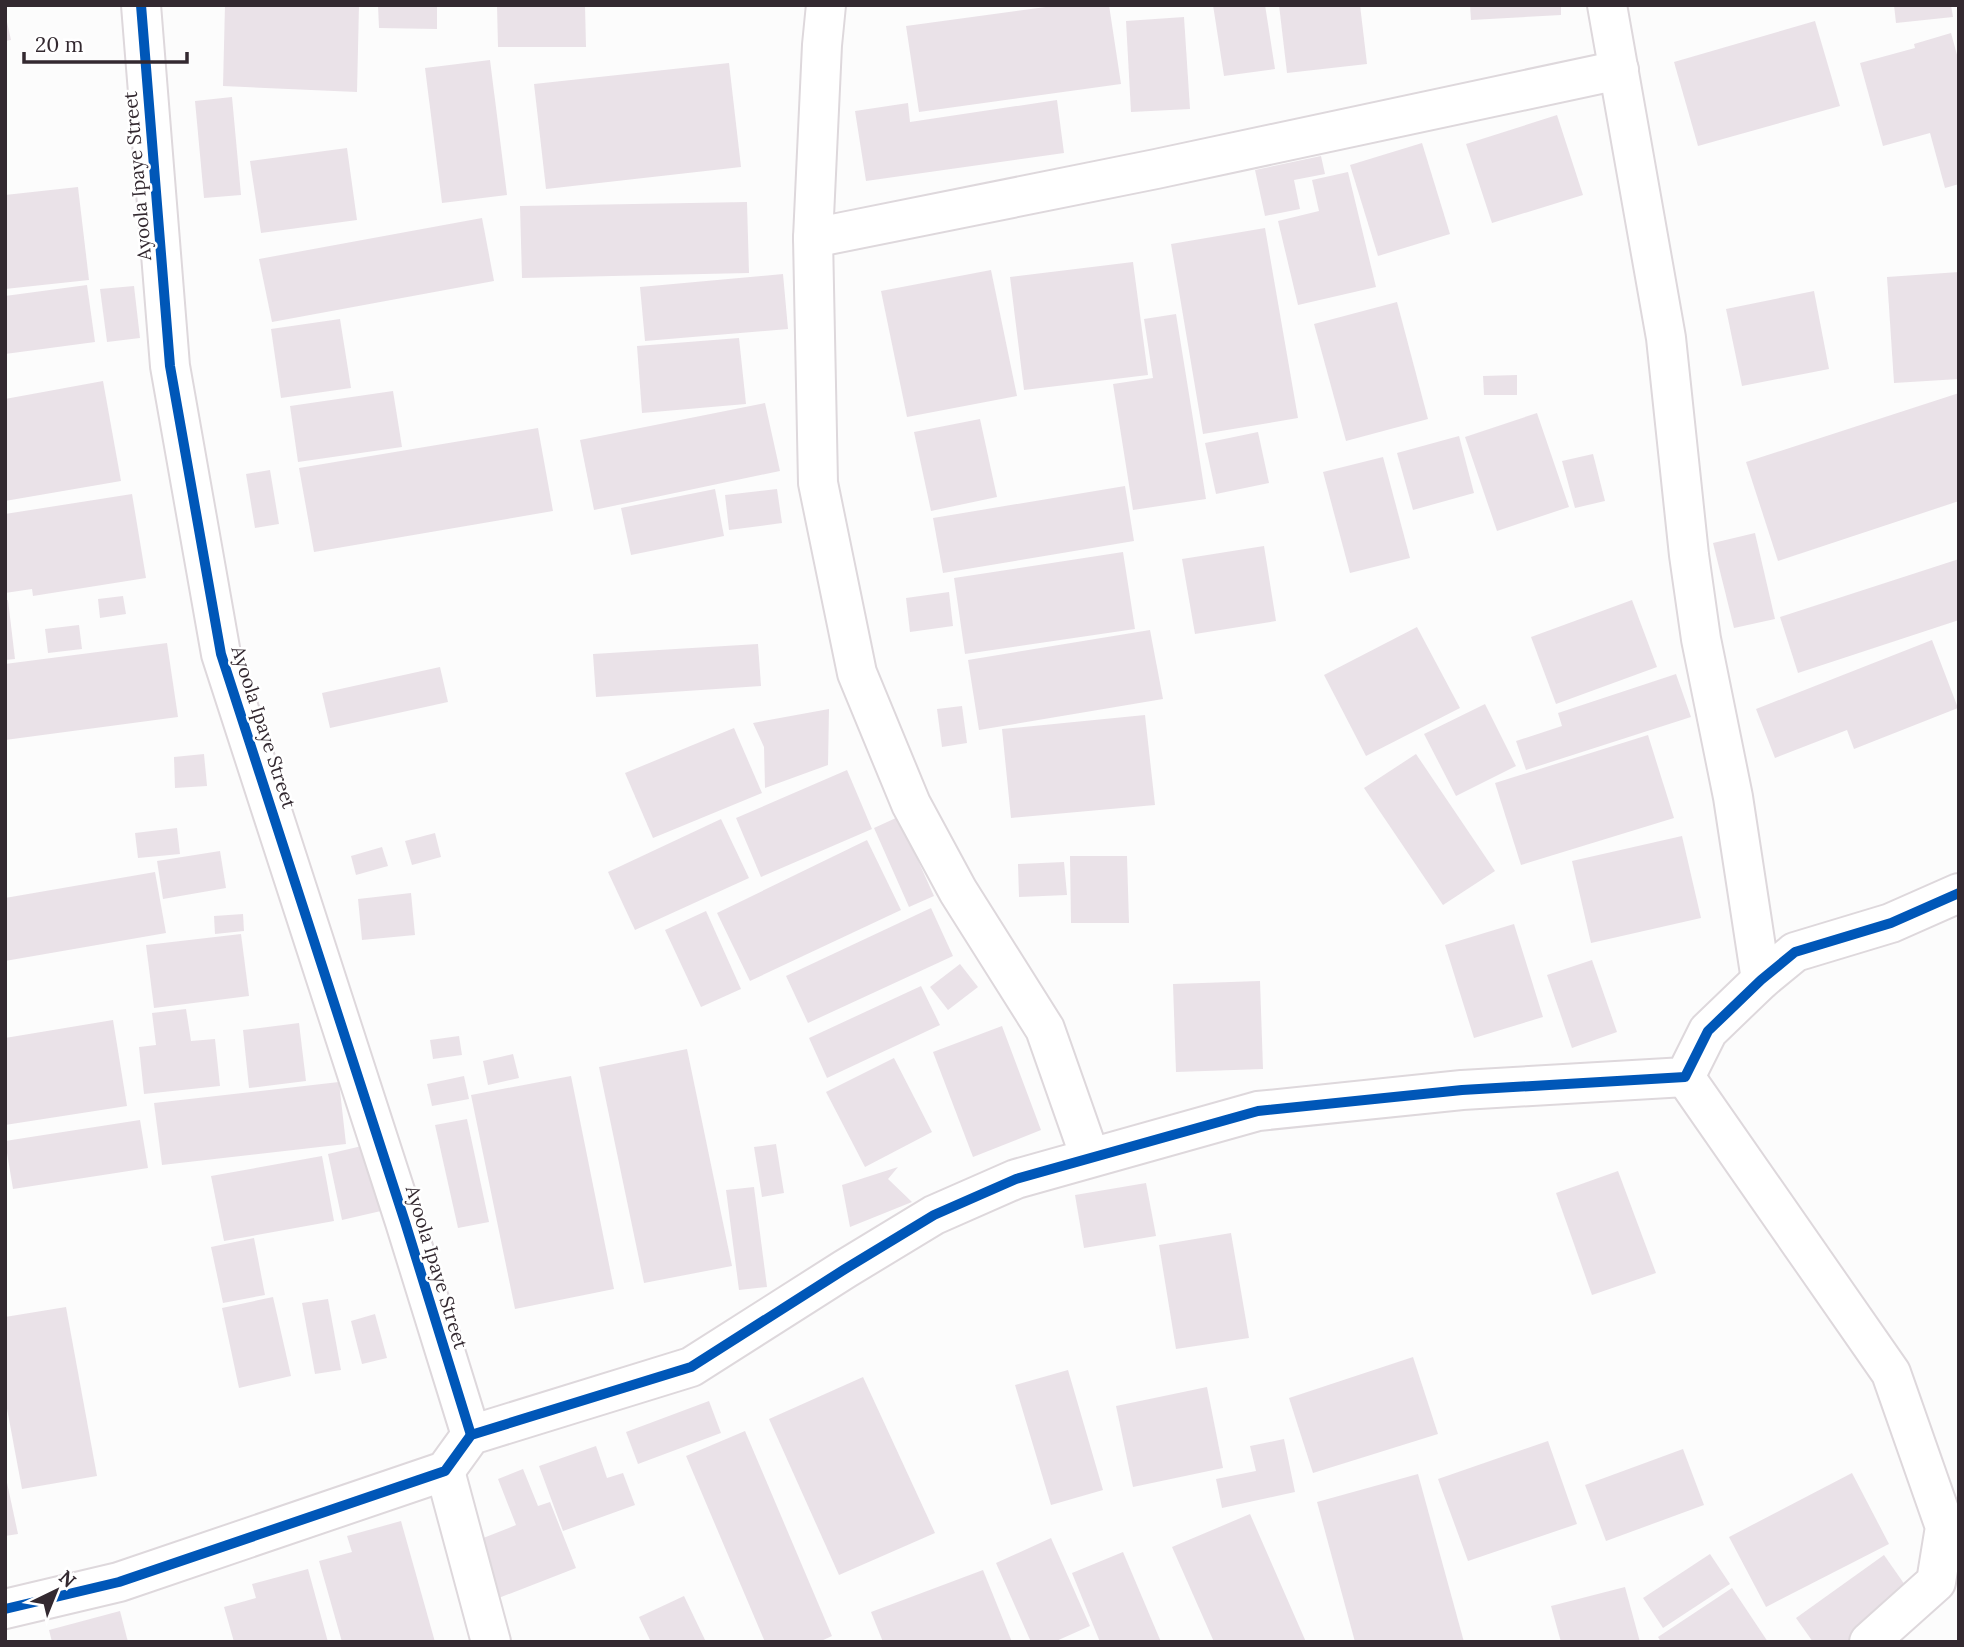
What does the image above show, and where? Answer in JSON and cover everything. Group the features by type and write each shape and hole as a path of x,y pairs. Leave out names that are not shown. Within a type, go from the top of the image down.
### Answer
{"street":[{"name":"Ayoola Ipaye Street","path":"141,5 170,366 221,654 471,1434"},
{"path":"826,5 813,238 818,483 857,673 911,804 958,891 1045,1029 1090,1157"},
{"path":"1607,5 1666,338 1689,555 1701,639 1733,797 1760,980"},
{"path":"813,238 1156,169 1619,70"},
{"path":"1685,1077 1708,1031 1760,980 1795,952 1891,923 1959,893"},
{"path":"5,1609 119,1582 445,1471 471,1434 691,1367 934,1215 1016,1179 1258,1111 1462,1090 1685,1077"},
{"path":"1685,1077 1891,1373 1945,1527 1936,1582 1869,1642"},
{"path":"445,1471 491,1642"}],"building":[{"path":"225,5 359,5 357,92 223,86"},
{"path":"378,5 437,5 437,29 379,28"},
{"path":"497,5 585,5 586,47 498,47"},
{"path":"1061,5 1109,5 1121,84 919,112 906,26"},
{"path":"1213,5 1265,5 1275,69 1224,76"},
{"path":"1279,5 1360,5 1367,64 1287,73"},
{"path":"1470,5 1561,5 1561,15 1471,20"},
{"path":"1894,5 1951,5 1953,17 1896,23"},
{"path":"5,13 11,40 5,41"},
{"path":"1184,17 1190,109 1131,112 1126,21"},
{"path":"1815,21 1840,106 1698,146 1674,62"},
{"path":"1951,33 1959,62 1959,184 1945,188 1930,133 1883,146 1860,63 1915,48 1914,44"},
{"path":"490,60 507,195 442,203 425,68"},
{"path":"729,63 741,167 546,189 534,84"},
{"path":"232,97 241,195 204,198 195,101"},
{"path":"1057,100 1064,153 866,181 855,111 908,103 910,122"},
{"path":"1557,115 1583,195 1492,223 1466,144"},
{"path":"1422,143 1450,234 1378,256 1350,165"},
{"path":"347,148 357,220 261,233 250,161"},
{"path":"1321,156 1325,174 1294,180 1300,209 1265,216 1255,170"},
{"path":"1348,172 1376,287 1298,305 1278,221 1319,211 1312,180"},
{"path":"78,187 89,280 5,289 5,195"},
{"path":"747,202 749,273 522,278 520,206"},
{"path":"482,218 494,281 272,322 259,259"},
{"path":"1265,228 1298,418 1203,434 1171,244"},
{"path":"1133,262 1148,375 1024,390 1010,277"},
{"path":"991,270 1017,396 907,417 881,291"},
{"path":"1959,272 1959,379 1894,383 1887,277"},
{"path":"783,274 788,329 645,341 640,287"},
{"path":"87,285 95,342 5,354 5,296"},
{"path":"134,286 140,338 107,342 100,289"},
{"path":"1814,291 1829,369 1742,386 1726,309"},
{"path":"1397,302 1428,419 1346,441 1314,324"},
{"path":"1176,314 1206,499 1133,510 1113,384 1153,378 1144,319"},
{"path":"340,319 351,388 281,398 271,329"},
{"path":"739,338 746,404 642,413 637,346"},
{"path":"1517,375 1517,395 1484,395 1483,376"},
{"path":"103,381 121,481 5,501 5,399"},
{"path":"393,391 402,447 298,462 290,406"},
{"path":"1959,393 1959,501 1778,561 1746,462"},
{"path":"765,403 780,471 594,510 580,440"},
{"path":"1537,413 1569,507 1497,531 1465,437"},
{"path":"980,419 997,497 931,511 914,432"},
{"path":"538,428 553,511 314,552 299,468"},
{"path":"1258,432 1269,483 1216,494 1205,443"},
{"path":"1459,436 1474,493 1413,510 1397,453"},
{"path":"1593,454 1605,501 1575,508 1562,461"},
{"path":"1383,457 1410,558 1350,573 1323,472"},
{"path":"270,470 279,524 255,528 246,474"},
{"path":"1125,486 1134,541 943,573 933,518"},
{"path":"715,489 724,536 631,555 621,508"},
{"path":"777,489 782,523 729,530 725,495"},
{"path":"132,494 146,578 33,596 32,589 5,593 5,514"},
{"path":"1755,533 1775,619 1734,628 1713,543"},
{"path":"1264,546 1276,621 1195,634 1182,559"},
{"path":"1123,552 1135,629 965,654 954,578"},
{"path":"1959,559 1959,620 1798,673 1780,617"},
{"path":"949,592 953,626 910,632 906,598"},
{"path":"123,596 126,614 100,618 98,599"},
{"path":"5,600 8,600 15,659 5,660"},
{"path":"1632,600 1657,667 1556,704 1531,637"},
{"path":"79,625 82,649 48,653 45,629"},
{"path":"1417,627 1460,708 1366,756 1324,675"},
{"path":"1150,630 1163,699 979,730 968,660"},
{"path":"1932,640 1958,708 1854,749 1847,730 1775,758 1756,709"},
{"path":"167,643 178,717 5,740 5,664"},
{"path":"758,644 761,686 596,697 593,654"},
{"path":"440,667 448,702 330,728 322,693"},
{"path":"1676,674 1691,717 1526,770 1516,741 1562,726 1558,713"},
{"path":"1485,704 1516,766 1456,796 1424,734"},
{"path":"962,706 967,743 942,747 937,709"},
{"path":"829,709 828,765 765,788 764,747 753,723"},
{"path":"1145,715 1155,805 1011,818 1002,729"},
{"path":"734,728 762,793 653,838 625,773"},
{"path":"1648,735 1674,818 1521,865 1495,783"},
{"path":"204,754 207,786 175,788 174,757"},
{"path":"1416,754 1495,871 1443,905 1364,788"},
{"path":"847,770 872,829 761,877 736,818"},
{"path":"909,812 923,840 911,845 934,896 909,907 874,828"},
{"path":"721,819 749,878 635,930 608,872"},
{"path":"177,828 180,854 138,858 135,833"},
{"path":"435,833 441,857 412,865 405,841"},
{"path":"1682,836 1701,918 1591,943 1572,861"},
{"path":"867,840 901,910 750,981 717,913"},
{"path":"382,847 388,866 356,875 351,856"},
{"path":"220,851 226,888 163,899 157,861"},
{"path":"1070,856 1127,856 1129,923 1071,923"},
{"path":"1064,862 1067,895 1019,897 1018,864"},
{"path":"155,872 166,933 5,961 5,898"},
{"path":"411,893 415,935 362,940 358,899"},
{"path":"931,908 953,956 808,1023 786,976"},
{"path":"706,911 741,989 701,1007 665,930"},
{"path":"243,914 244,931 215,934 214,916"},
{"path":"1514,924 1543,1017 1474,1038 1445,945"},
{"path":"241,934 249,996 154,1008 146,945"},
{"path":"1592,960 1617,1032 1572,1048 1547,975"},
{"path":"960,964 978,987 948,1010 930,987"},
{"path":"1260,981 1263,1069 1176,1072 1173,984"},
{"path":"921,986 940,1025 827,1078 809,1038"},
{"path":"186,1009 191,1041 215,1039 220,1086 144,1094 139,1047 156,1045 152,1013"},
{"path":"113,1020 127,1106 5,1125 5,1038"},
{"path":"299,1023 306,1081 249,1088 243,1030"},
{"path":"1002,1026 1041,1130 973,1157 933,1052"},
{"path":"459,1036 462,1055 433,1059 430,1040"},
{"path":"687,1049 732,1266 644,1283 599,1067"},
{"path":"513,1054 519,1078 488,1085 483,1061"},
{"path":"894,1058 932,1132 865,1167 826,1092"},
{"path":"464,1076 469,1099 432,1106 427,1084"},
{"path":"571,1076 614,1289 515,1309 471,1095"},
{"path":"339,1082 346,1144 162,1165 154,1103"},
{"path":"467,1119 489,1222 458,1228 435,1125"},
{"path":"140,1120 148,1168 13,1189 5,1141"},
{"path":"776,1144 784,1193 762,1197 754,1147"},
{"path":"366,1145 381,1211 342,1220 328,1154"},
{"path":"322,1156 334,1221 224,1241 211,1176"},
{"path":"898,1167 888,1179 912,1202 850,1227 842,1185"},
{"path":"1618,1171 1656,1273 1592,1295 1556,1193"},
{"path":"1146,1183 1156,1236 1084,1248 1075,1195"},
{"path":"754,1187 767,1287 739,1290 726,1190"},
{"path":"1231,1233 1249,1338 1176,1349 1159,1245"},
{"path":"254,1238 265,1295 223,1303 211,1247"},
{"path":"273,1297 291,1376 239,1388 222,1308"},
{"path":"328,1299 341,1370 315,1374 302,1303"},
{"path":"66,1307 97,1476 22,1489 5,1398 5,1317"},
{"path":"375,1314 387,1358 362,1364 351,1321"},
{"path":"1413,1357 1438,1434 1313,1473 1289,1398"},
{"path":"1068,1370 1103,1490 1051,1505 1015,1385"},
{"path":"863,1377 935,1533 839,1575 769,1419"},
{"path":"1207,1387 1223,1468 1133,1487 1116,1406"},
{"path":"709,1401 721,1433 638,1464 626,1432"},
{"path":"745,1431 832,1636 819,1642 765,1642 686,1456"},
{"path":"1284,1439 1295,1492 1222,1508 1216,1479 1256,1471 1250,1446"},
{"path":"1548,1441 1577,1524 1468,1561 1438,1479"},
{"path":"596,1446 607,1478 623,1473 635,1505 563,1531 539,1466"},
{"path":"1683,1449 1704,1505 1606,1541 1585,1485"},
{"path":"523,1469 538,1506 550,1502 576,1568 491,1601 468,1544 516,1525 498,1479"},
{"path":"1852,1473 1889,1544 1766,1607 1729,1537"},
{"path":"1418,1474 1464,1642 1355,1642 1317,1502"},
{"path":"5,1479 18,1534 5,1536"},
{"path":"1250,1514 1306,1642 1214,1642 1172,1547"},
{"path":"401,1521 435,1642 342,1642 319,1561 352,1552 347,1536"},
{"path":"1051,1538 1090,1626 1054,1642 1031,1642 996,1563"},
{"path":"1123,1552 1161,1642 1100,1642 1072,1573"},
{"path":"1710,1554 1730,1584 1663,1628 1643,1598"},
{"path":"1884,1555 1912,1595 1847,1642 1813,1642 1796,1618"},
{"path":"308,1569 328,1642 234,1642 224,1607 256,1598 252,1584"},
{"path":"983,1570 1012,1642 883,1642 871,1612"},
{"path":"1625,1587 1640,1642 1561,1642 1551,1606"},
{"path":"1732,1588 1768,1642 1661,1642 1658,1637"},
{"path":"684,1596 706,1642 651,1642 639,1617"},
{"path":"120,1611 128,1642 52,1642 49,1630"}],"cycle path":[{"path":"141,5 170,366 221,654 471,1435"},
{"path":"5,1609 119,1582 445,1471 471,1435 691,1367 934,1215 1016,1179 1258,1111 1462,1090 1685,1077 1708,1031 1761,980 1795,952 1891,923 1959,893"}]}
